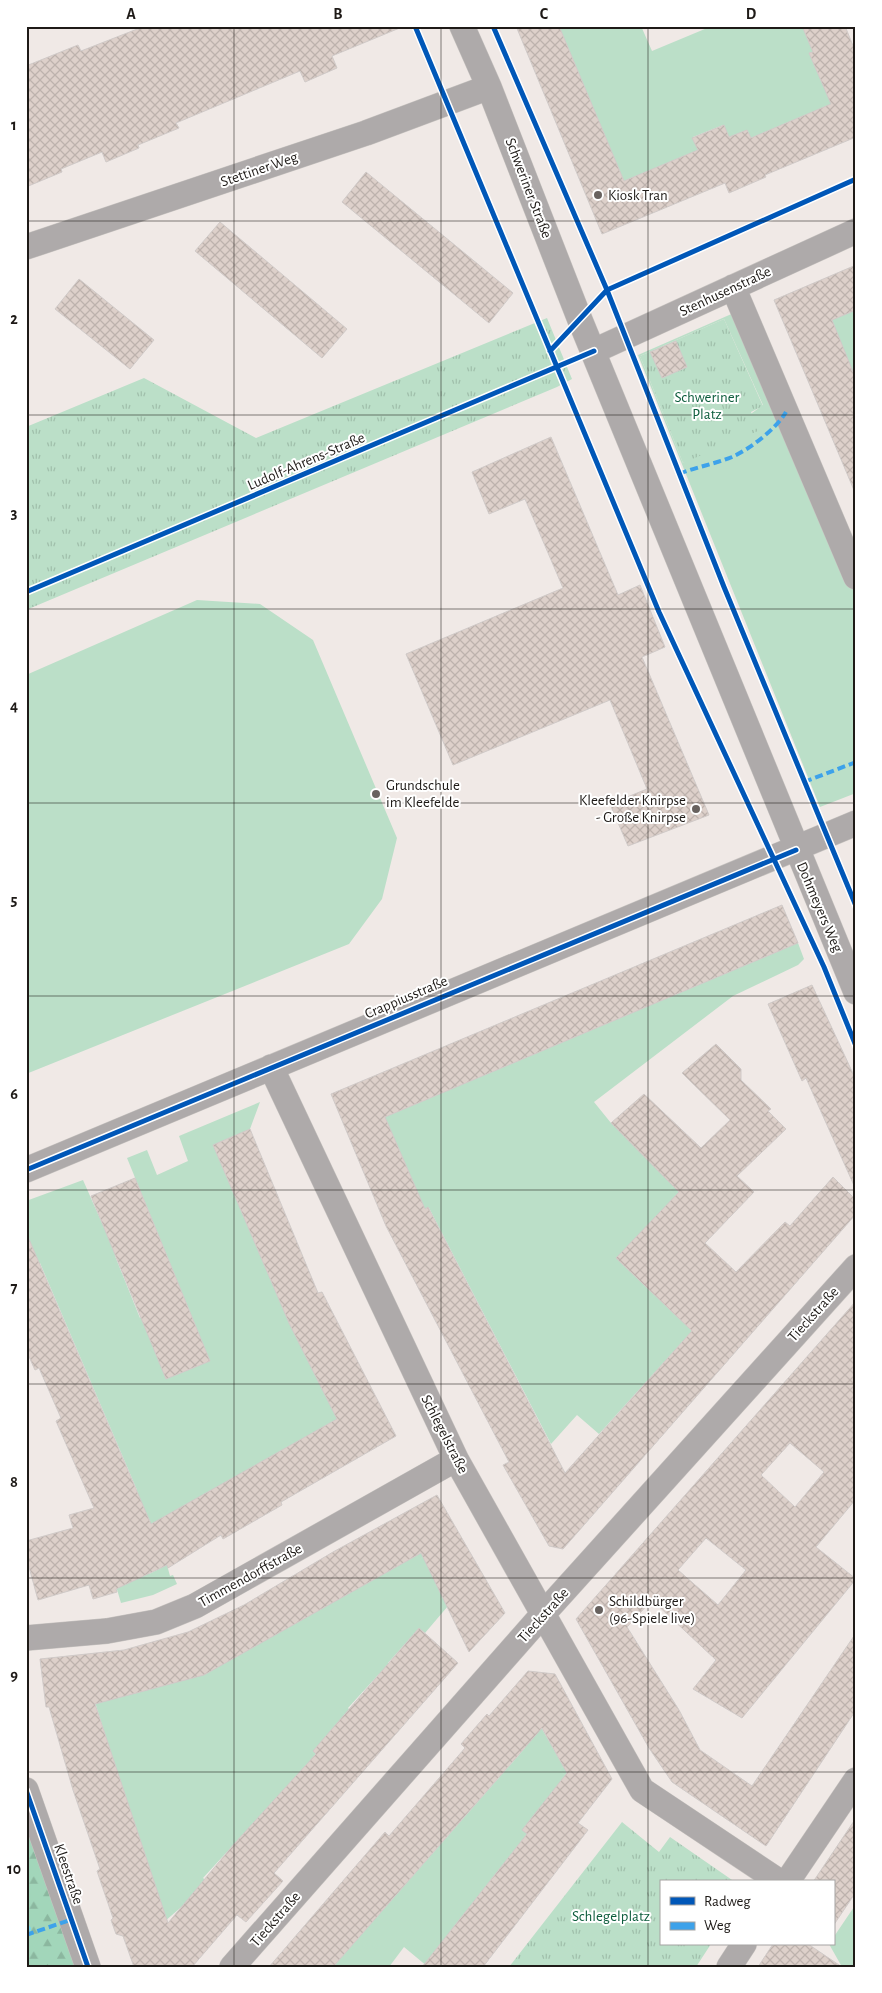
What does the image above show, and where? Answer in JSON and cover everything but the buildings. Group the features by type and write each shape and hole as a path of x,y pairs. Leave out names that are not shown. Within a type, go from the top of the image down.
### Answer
{"street":[{"name":"Schweriner Straße","path":"462,26 489,87 594,350"},
{"name":"Stettiner Weg","path":"26,247 366,133 489,87"},
{"name":"Stenhusenstraße","path":"594,350 856,231"},
{"path":"733,287 856,577"},
{"path":"594,350 796,850"},
{"name":"Crappiusstraße","path":"26,1170 178,1109 271,1067 796,850 856,823"},
{"name":"Dohmeyers Weg","path":"796,850 856,992"},
{"name":"Schlegelstraße","path":"271,1067 456,1458 642,1790 777,1880"},
{"name":"Tieckstraße","path":"232,1967 544,1613 856,1267"},
{"name":"Timmendorffstraße","path":"26,1638 107,1631 148,1623 195,1606 456,1458"},
{"path":"788,1880 856,1780"},
{"name":"Kleestraße","path":"26,1790 88,1967"},
{"path":"729,1967 743,1946"}],"green space":[{"path":"559,26 641,26 652,51 712,26 802,26 813,52 809,53 821,81 834,103 751,138 747,130 729,137 723,125 693,137 698,150 624,181"},
{"path":"856,310 856,379 827,322"},
{"name":"Schweriner Platz","path":"736,312 856,591 856,793 820,807 638,355","holes":["724,319 763,405 683,463 640,356"]},
{"path":"547,318 572,379 557,387 26,610 26,427 144,378 256,438"},
{"name":"Schweriner Platz","path":"724,319 763,406 751,412 758,431 683,463 640,356","holes":["651,352 687,367 662,378"]},
{"path":"197,600 260,604 313,640 397,838 382,899 349,944 26,1074 26,675"},
{"path":"798,943 804,959 798,965 733,996 594,1102 611,1123 683,1195 616,1258 692,1331 599,1434 577,1415 551,1444 429,1208 425,1209 385,1117"},
{"path":"260,1102 250,1129 213,1145 289,1323 337,1419 158,1521 131,1532 149,1574 167,1565 170,1576 173,1575 177,1584 153,1595 121,1603 94,1512 137,1490 40,1263 26,1268 26,1201 83,1180 105,1230 109,1228 120,1254 115,1256 140,1318 146,1316 153,1346 166,1379 210,1361 127,1158 147,1150 157,1175 188,1161 179,1136"},
{"path":"421,1553 448,1606 425,1633 419,1628 388,1663 393,1667 379,1674 348,1708 353,1713 339,1722 313,1751 316,1754 312,1759 203,1878 209,1883 164,1922 94,1699 133,1694 205,1674"},
{"path":"533,1713 567,1773 527,1834 437,1948 428,1967 404,1947 389,1967 333,1967 525,1748"},
{"path":"26,1790 88,1967 26,1967"},
{"name":"Schlegelplatz","path":"622,1822 659,1852 670,1837 732,1880 660,1880 660,1946 710,1946 696,1967 509,1967"},
{"path":"856,1904 856,1967 842,1967 830,1946 834,1946 834,1937"}],"marked path":[{"path":"679,474 739,453 769,432 786,412"},
{"path":"804,782 856,762"},
{"path":"26,1935 70,1920"}],"cycle path":[{"path":"415,26 659,612 824,967 856,1046"},
{"path":"493,26 607,290 724,587 856,906"},
{"path":"550,351 607,290 856,179"},
{"name":"Ludolf-Ahrens-Straße","path":"26,592 594,351"},
{"path":"26,1170 796,850"},
{"path":"26,1790 88,1967"}],"place":[{"name":"Kiosk Tran","path":"598,195"},
{"name":"Grundschule im Kleefelde","path":"376,794"},
{"name":"Kleefelder Knirpse - Große Knirpse","path":"696,809"},
{"name":"Schildbürger (96-Spiele live)","path":"599,1610"}]}
